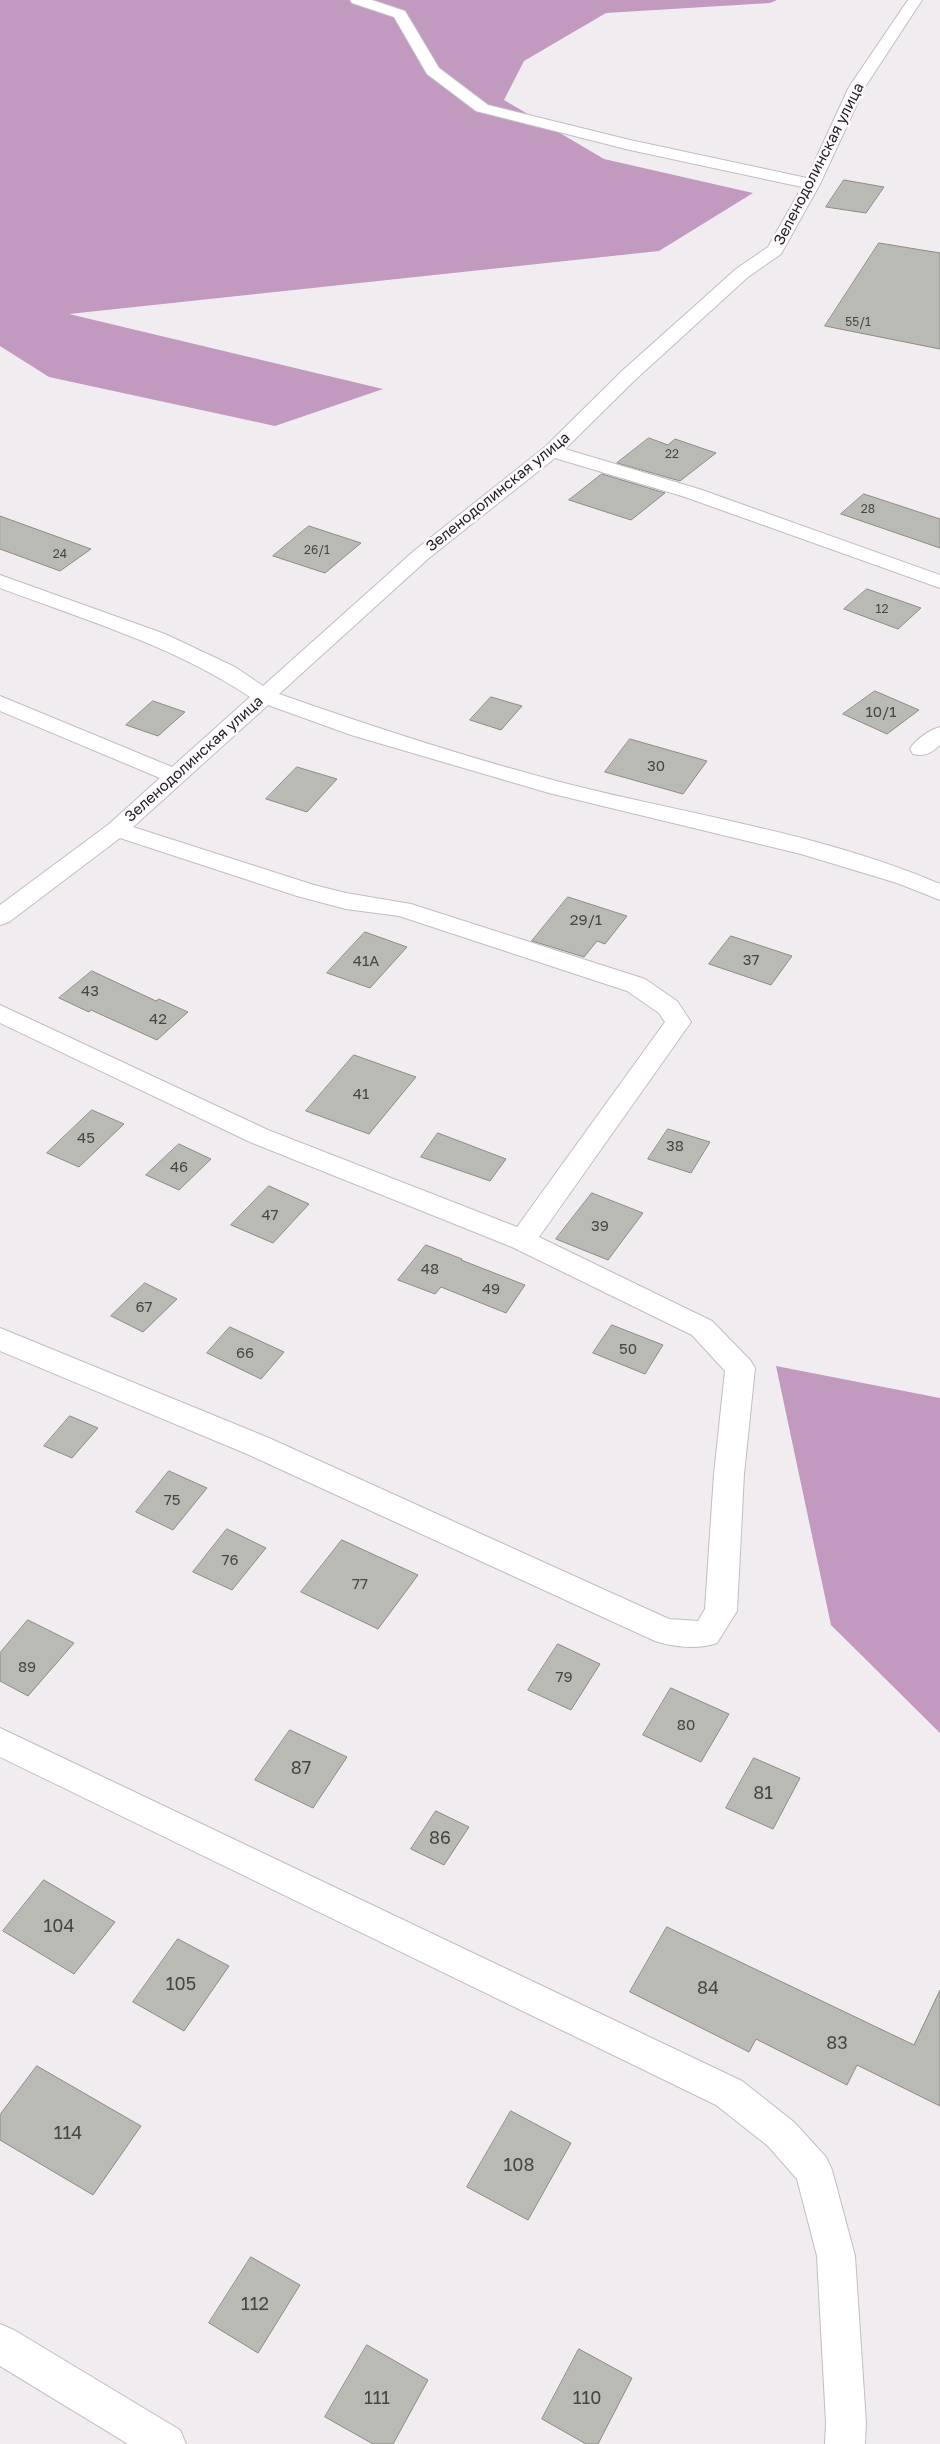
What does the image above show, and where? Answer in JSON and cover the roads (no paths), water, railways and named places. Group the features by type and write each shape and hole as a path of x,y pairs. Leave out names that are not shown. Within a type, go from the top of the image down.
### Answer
{"street":[{"path":"357,0 400,14 433,71 482,108 630,145 812,184"},
{"name":"Зеленодолинская улица","path":"0,917 117,829 422,554 552,451 636,369 742,273 775,250 812,184 857,87 915,0"},
{"path":"552,451 692,494 940,582"},
{"path":"0,581 157,639 227,672 263,696 359,730 557,788 808,848 905,878 940,892"},
{"path":"0,703 176,777"},
{"path":"922,748 940,734"},
{"path":"117,829 306,891 346,901 402,909 636,985 668,1006 678,1022 522,1240"},
{"path":"0,1013 259,1136 522,1240 702,1328 740,1368 730,1474 721,1611 706,1634 666,1632 258,1446 0,1339"},
{"path":"0,1742 729,2093 781,2134 813,2170 836,2256 846,2423 845,2444"},
{"path":"0,2344 166,2444"}]}
